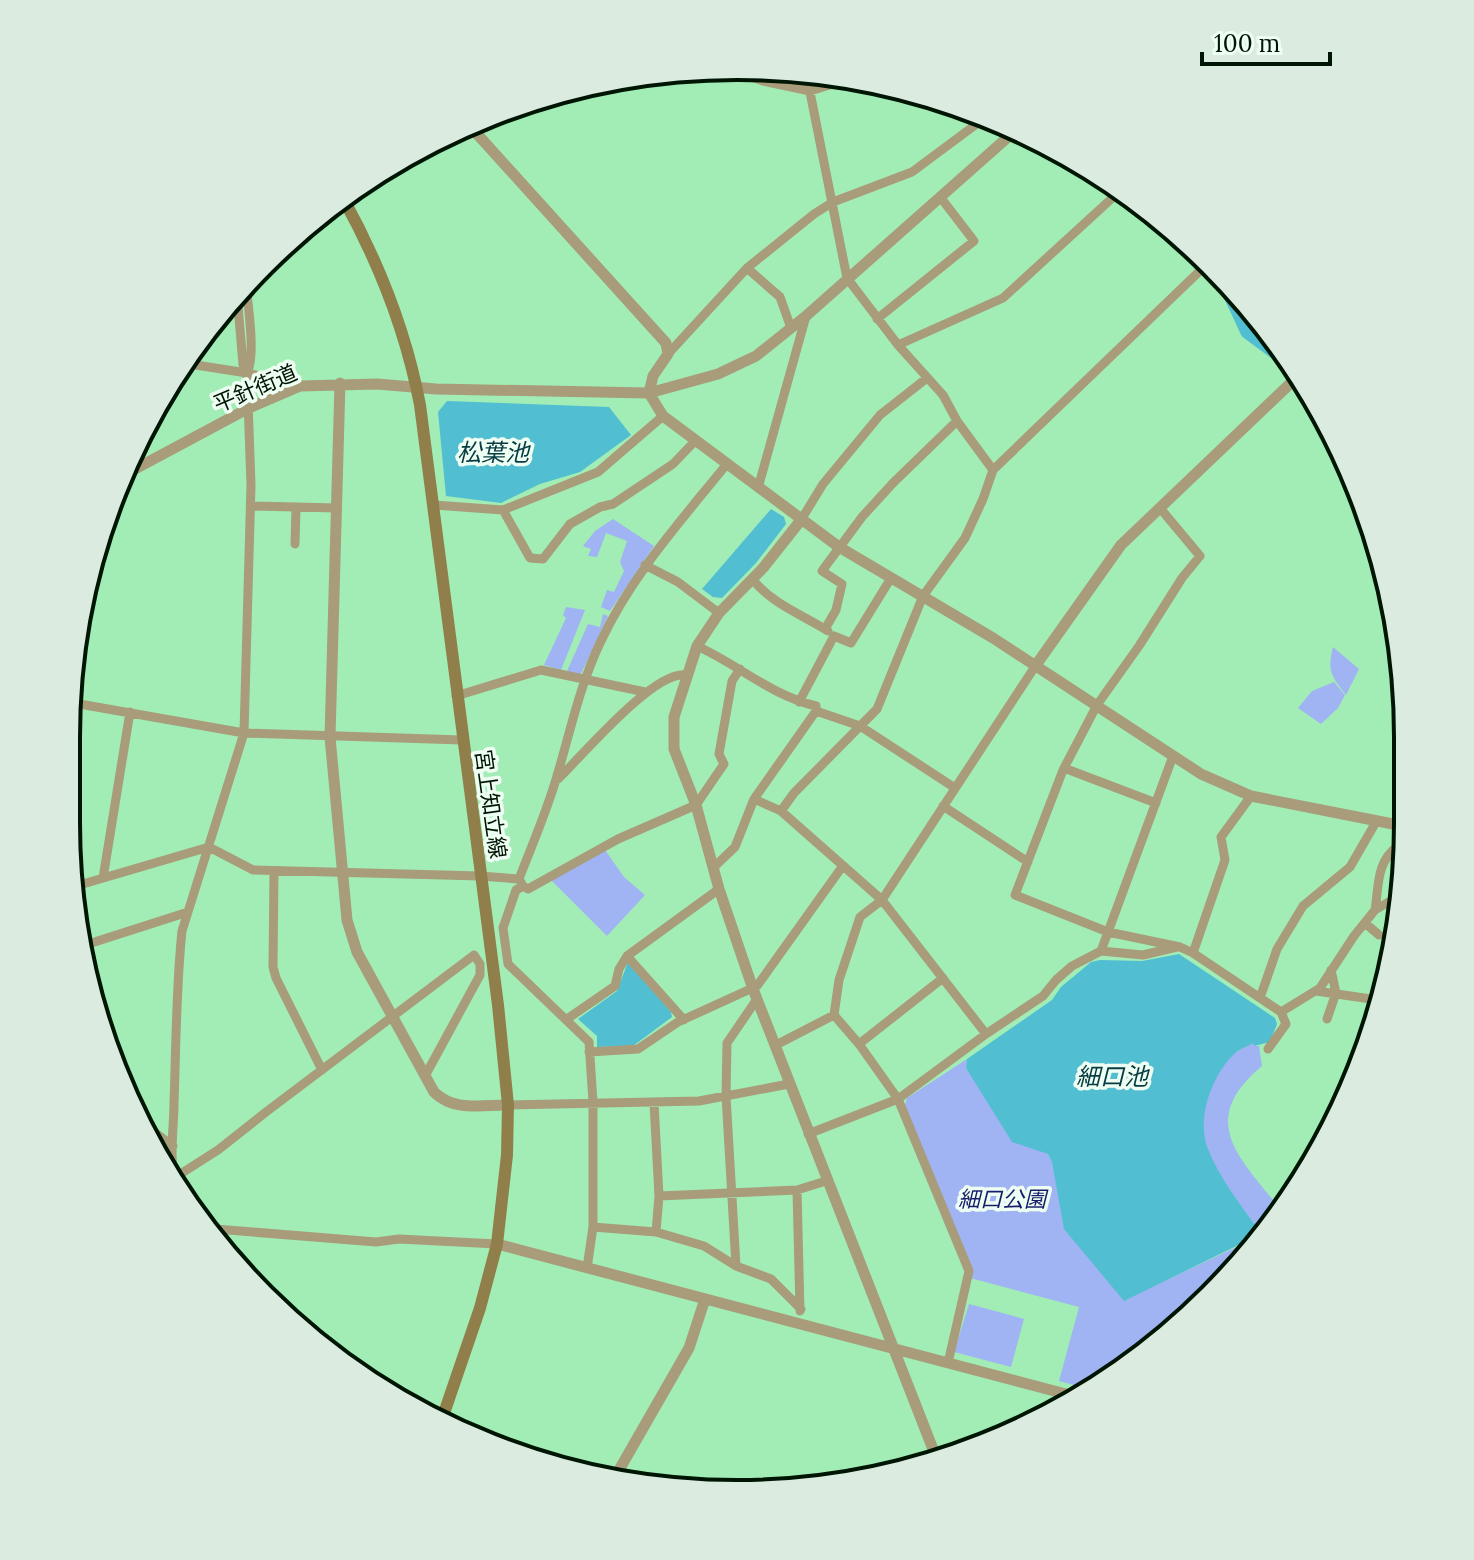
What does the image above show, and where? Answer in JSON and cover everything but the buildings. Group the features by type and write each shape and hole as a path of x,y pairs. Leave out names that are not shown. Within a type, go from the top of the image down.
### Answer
{"main road":[{"name":"宮上知立線","path":"348,208 369,245 398,320 417,387 498,1005 508,1105 507,1155 497,1244 480,1308 445,1411"}],"street":[{"path":"762,81 810,91 825,86"},
{"path":"809,84 847,278 898,345 943,395 957,421 993,470"},
{"path":"975,125 912,172 833,202 747,268 668,354 653,376 649,393 663,416 839,547 1036,665 1201,774 1251,796 1394,824"},
{"path":"477,134 657,332 666,343 668,354"},
{"name":"平針街道","path":"138,467 249,408 300,386 340,383 649,393 718,374 756,356 806,316 1007,138"},
{"path":"877,319 974,241 941,198"},
{"path":"898,345 1003,298 1112,198"},
{"path":"747,268 780,297 791,328"},
{"path":"781,811 794,793 877,709 923,596 965,538 993,470 1200,270"},
{"path":"247,300 251,354 247,373"},
{"path":"173,1161 178,964 182,931 244,733 251,506 247,373 243,365 238,310"},
{"path":"758,488 806,316"},
{"path":"196,365 300,386"},
{"path":"927,378 880,415 823,484 801,520 753,580 719,613 697,646 686,675 674,717 672,738 755,994 933,1450"},
{"path":"340,383 330,737 347,920 357,952 434,1092 448,1103 461,1106 654,1103 699,1101 789,1084"},
{"path":"948,1363 969,1271 898,1099 834,1015 839,980 860,917 882,900 1036,665 1121,545 1290,384"},
{"path":"434,505 503,510 598,472 663,416"},
{"path":"825,629 836,610 842,584 822,571 893,483 957,421"},
{"path":"503,510 530,558 543,559 570,524 600,507 613,504 673,464 695,441"},
{"path":"587,1268 593,1227 593,1102 589,1042 508,964 503,928 556,781 584,681 599,644 645,565 726,465"},
{"path":"251,506 336,508"},
{"path":"295,544 296,507"},
{"path":"1160,508 1200,556 1097,705 1064,768 1015,895 1108,932 1180,947 1193,953 1281,1012 1286,1024 1268,1049"},
{"path":"645,565 678,582 719,613"},
{"path":"753,580 779,605 851,643 891,578"},
{"path":"799,702 834,636"},
{"path":"697,646 729,660 774,692 816,706 816,711 754,799 735,847 713,868"},
{"path":"83,884 209,847 253,870 480,876 521,883 528,889 618,839 696,805 724,764 719,754 732,681 740,669"},
{"path":"456,696 541,670 645,692"},
{"path":"556,781 645,692 672,676 686,675"},
{"path":"81,704 244,733 462,740"},
{"path":"816,711 860,726 955,788"},
{"path":"103,878 130,712"},
{"path":"1101,951 1173,756"},
{"path":"1064,768 1156,803"},
{"path":"1193,953 1225,860 1221,837 1251,796"},
{"path":"754,799 781,811 882,900 986,1034"},
{"path":"943,806 1028,862"},
{"path":"1260,998 1277,949 1303,906 1350,867 1376,822"},
{"path":"1375,910 1382,864 1393,849"},
{"path":"736,1266 726,1096 727,1043 757,986 842,867"},
{"path":"274,871 273,967 322,1070"},
{"path":"567,1019 615,986 619,969 627,956 719,889"},
{"path":"1281,1012 1316,991 1375,910 1389,902"},
{"path":"92,943 188,912"},
{"path":"1365,923 1379,935"},
{"path":"808,1134 898,1099 1043,996 1072,966 1101,951 1143,955 1180,947"},
{"path":"181,1173 234,1139 474,955 480,964 480,975 425,1076"},
{"path":"627,956 684,1020"},
{"path":"1327,1019 1336,993 1331,970"},
{"path":"859,1044 943,978"},
{"path":"1316,991 1370,999"},
{"path":"589,1052 638,1049 684,1020 755,994"},
{"path":"776,1045 834,1015"},
{"path":"654,1103 659,1196 656,1232"},
{"path":"160,1136 173,1146"},
{"path":"659,1196 797,1190 826,1181"},
{"path":"797,1190 801,1309 797,1323"},
{"path":"593,1227 656,1232 704,1246 736,1266 771,1279 801,1309"},
{"path":"221,1229 376,1242 413,1239 497,1244 1063,1393"},
{"path":"620,1469 689,1348 705,1299"}],"green space":[{"path":"613,519 654,546 610,611 601,607 607,590 614,592 624,571 620,562 627,541 606,533 597,557 588,556 591,549 583,546 595,531"},
{"path":"566,607 585,610 561,670 544,665 566,618 563,615"},
{"path":"603,614 608,616 580,676 567,671 588,624 600,627"},
{"path":"1333,647 1359,669 1346,695 1332,672"},
{"path":"1334,682 1345,695 1338,708 1321,724 1298,708 1312,691"},
{"path":"605,850 624,877 645,895 607,936 551,880"},
{"path":"1254,1042 1254,1046 1259,1046 1262,1066 1242,1086 1231,1105 1228,1123 1240,1157 1274,1201 1256,1226 1212,1160 1204,1138 1207,1099 1217,1075 1232,1055"},
{"name":"細口公園","path":"967,1059 966,1068 1040,1150 1048,1154 1124,1300 1239,1246 1202,1288 1137,1344 1076,1386 1059,1381 1079,1307 970,1278 905,1105 907,1098"},
{"path":"969,1304 1024,1319 1011,1367 954,1352"}],"water":[{"name":"松葉池","path":"447,401 609,407 631,435 580,472 540,484 501,503 446,496 438,412"},
{"path":"771,509 784,517 786,524 756,563 722,598 713,597 702,589"},
{"name":"細口池","path":"1179,954 1275,1018 1277,1024 1270,1042 1254,1046 1253,1043 1236,1052 1224,1065 1212,1087 1205,1113 1208,1149 1219,1172 1255,1226 1241,1244 1124,1301 1064,1229 1048,1154 1012,1142 966,1068 967,1059 1052,1000 1061,987 1091,962 1142,961"},
{"path":"628,962 672,1017 633,1046 597,1047 597,1036 578,1019 617,991"}],"waterway":[{"path":"1241,317 1248,331 1260,340"}]}
